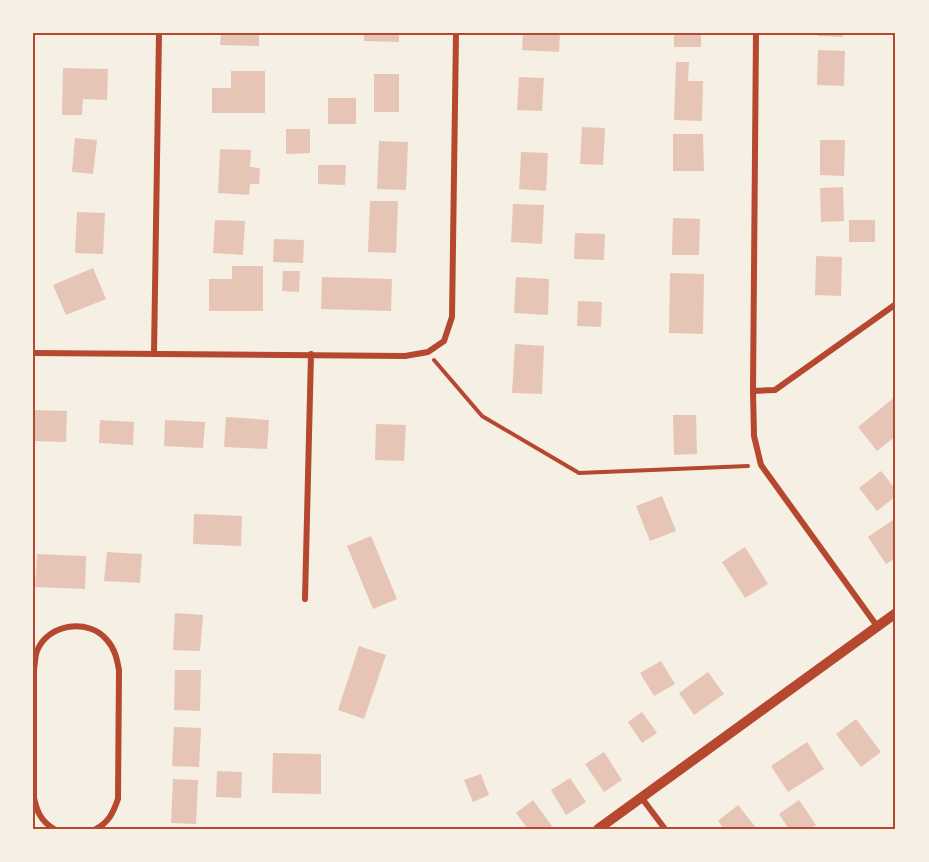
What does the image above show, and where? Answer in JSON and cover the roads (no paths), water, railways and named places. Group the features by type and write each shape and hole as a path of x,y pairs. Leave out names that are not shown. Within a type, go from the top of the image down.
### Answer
{"street":[{"path":"154,354 159,33"},
{"path":"33,353 405,356 428,352 444,341 452,317 456,33"},
{"path":"756,33 754,436 761,465 877,626"},
{"path":"753,391 775,390 896,304"},
{"path":"305,599 311,354"},
{"path":"598,829 896,613"},
{"path":"54,829 45,824 37,812 34,798 34,669 37,651 46,637 60,628 76,626 93,629 106,639 116,654 119,670 118,799 113,814 104,825 96,829"},
{"path":"642,797 665,829"}]}
